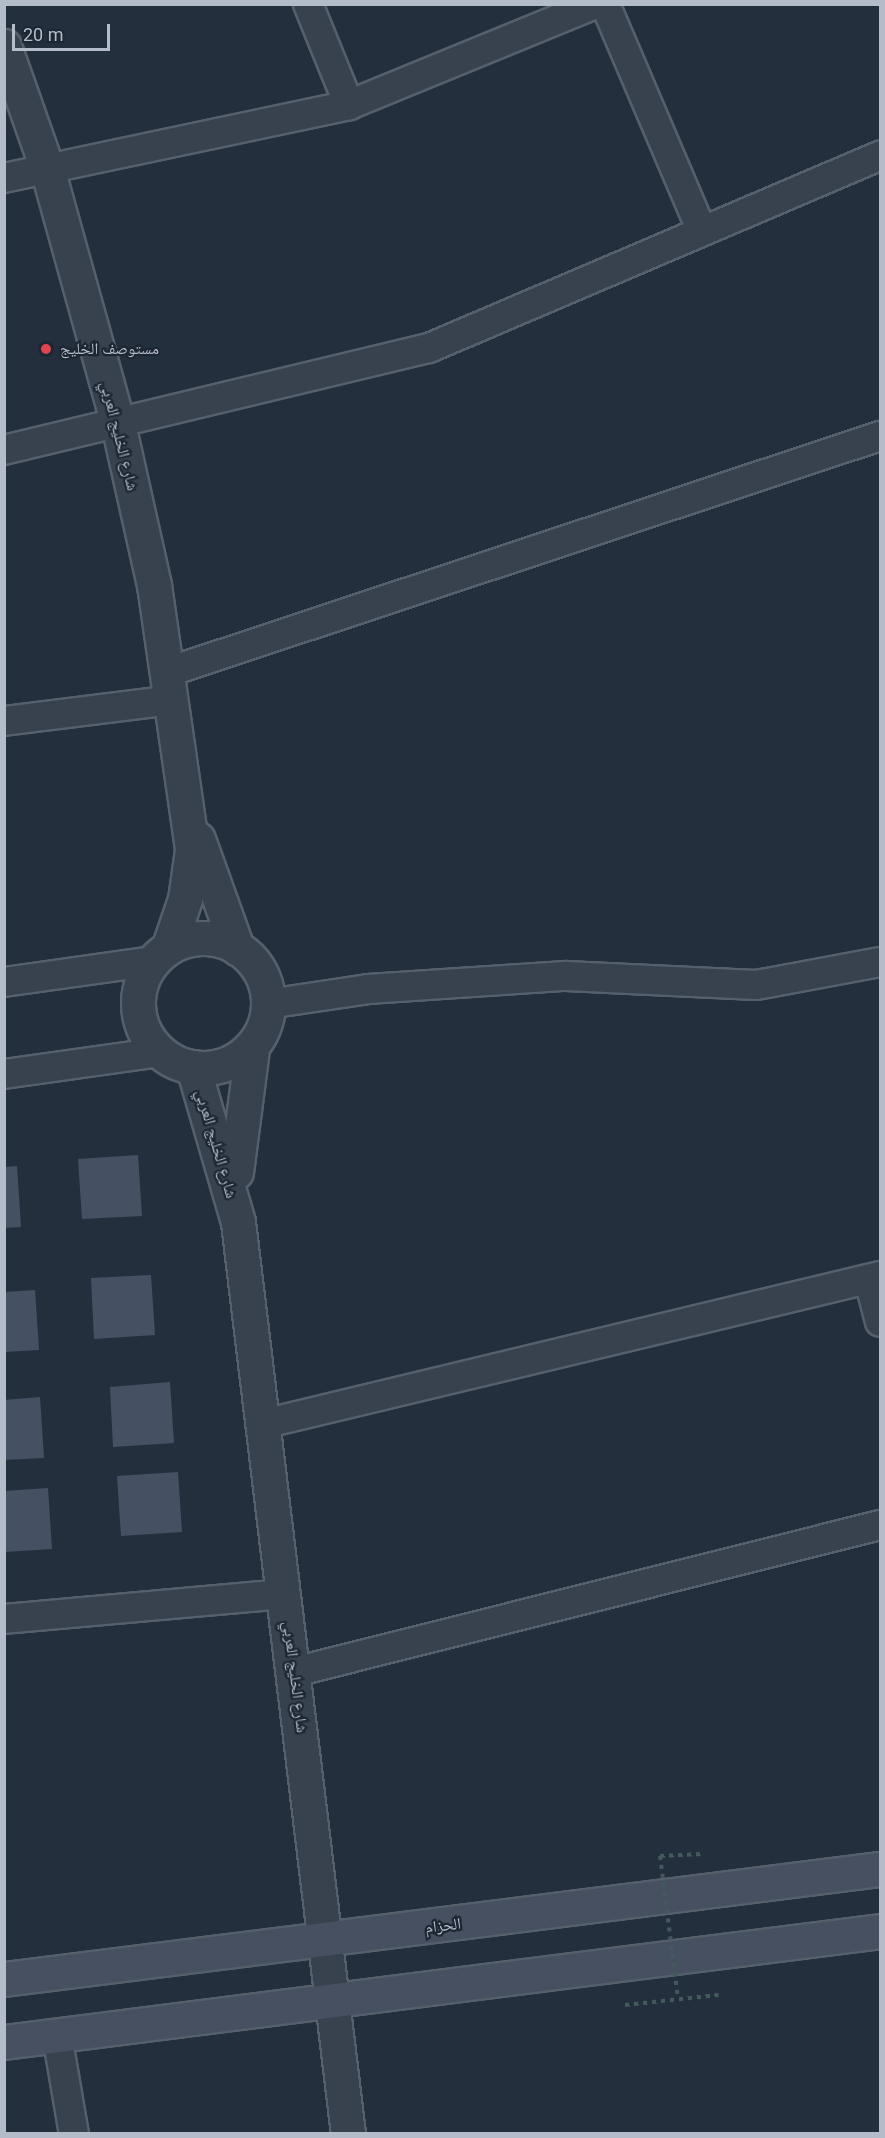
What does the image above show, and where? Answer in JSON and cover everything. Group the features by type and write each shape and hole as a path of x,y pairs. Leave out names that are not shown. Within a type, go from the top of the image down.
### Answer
{"main road":[{"name":"الحزام","path":"4,1979 328,1941 880,1869"},
{"path":"4,2042 880,1931"}],"street":[{"path":"308,4 349,105"},
{"path":"4,178 349,105 595,4"},
{"path":"605,4 701,229"},
{"name":"شارع الخليج العربي","path":"4,46 47,168 118,424 170,686 188,800 190,860 185,900 161,954 140,983 137,1008 144,1032 160,1052 192,1067 214,1067 252,1048"},
{"path":"4,450 429,348 701,229 880,156"},
{"path":"4,722 170,686 880,436"},
{"name":"شارع الخليج العربي","path":"188,800 217,900 237,948 254,962 268,1004 252,1048 241,1105 238,1222"},
{"path":"4,982 161,954 215,939 237,948"},
{"path":"268,1004 368,989 566,976 756,985 880,962"},
{"path":"4,1074 160,1052"},
{"name":"شارع الخليج العربي","path":"192,1067 224,1159 238,1222 328,1941 331,2000 348,2133"},
{"path":"263,1424 875,1278 880,1322"},
{"path":"294,1672 880,1525"},
{"path":"4,1619 285,1594"},
{"path":"57,2036 74,2133"}],"path":[{"path":"678,1999 660,1856 702,1854"},
{"path":"625,2005 718,1995"}],"building":[{"path":"138,1155 142,1216 82,1219 78,1159"},
{"path":"17,1166 21,1227 4,1228 4,1167"},
{"path":"151,1275 155,1335 94,1339 91,1278"},
{"path":"35,1290 39,1350 4,1352 4,1292"},
{"path":"170,1382 174,1443 113,1447 110,1387"},
{"path":"40,1397 44,1458 4,1460 4,1400"},
{"path":"178,1472 182,1532 121,1536 117,1476"},
{"path":"48,1488 52,1549 4,1552 4,1491"}],"place":[{"name":"مستوصف الخليج","path":"46,349"}]}
